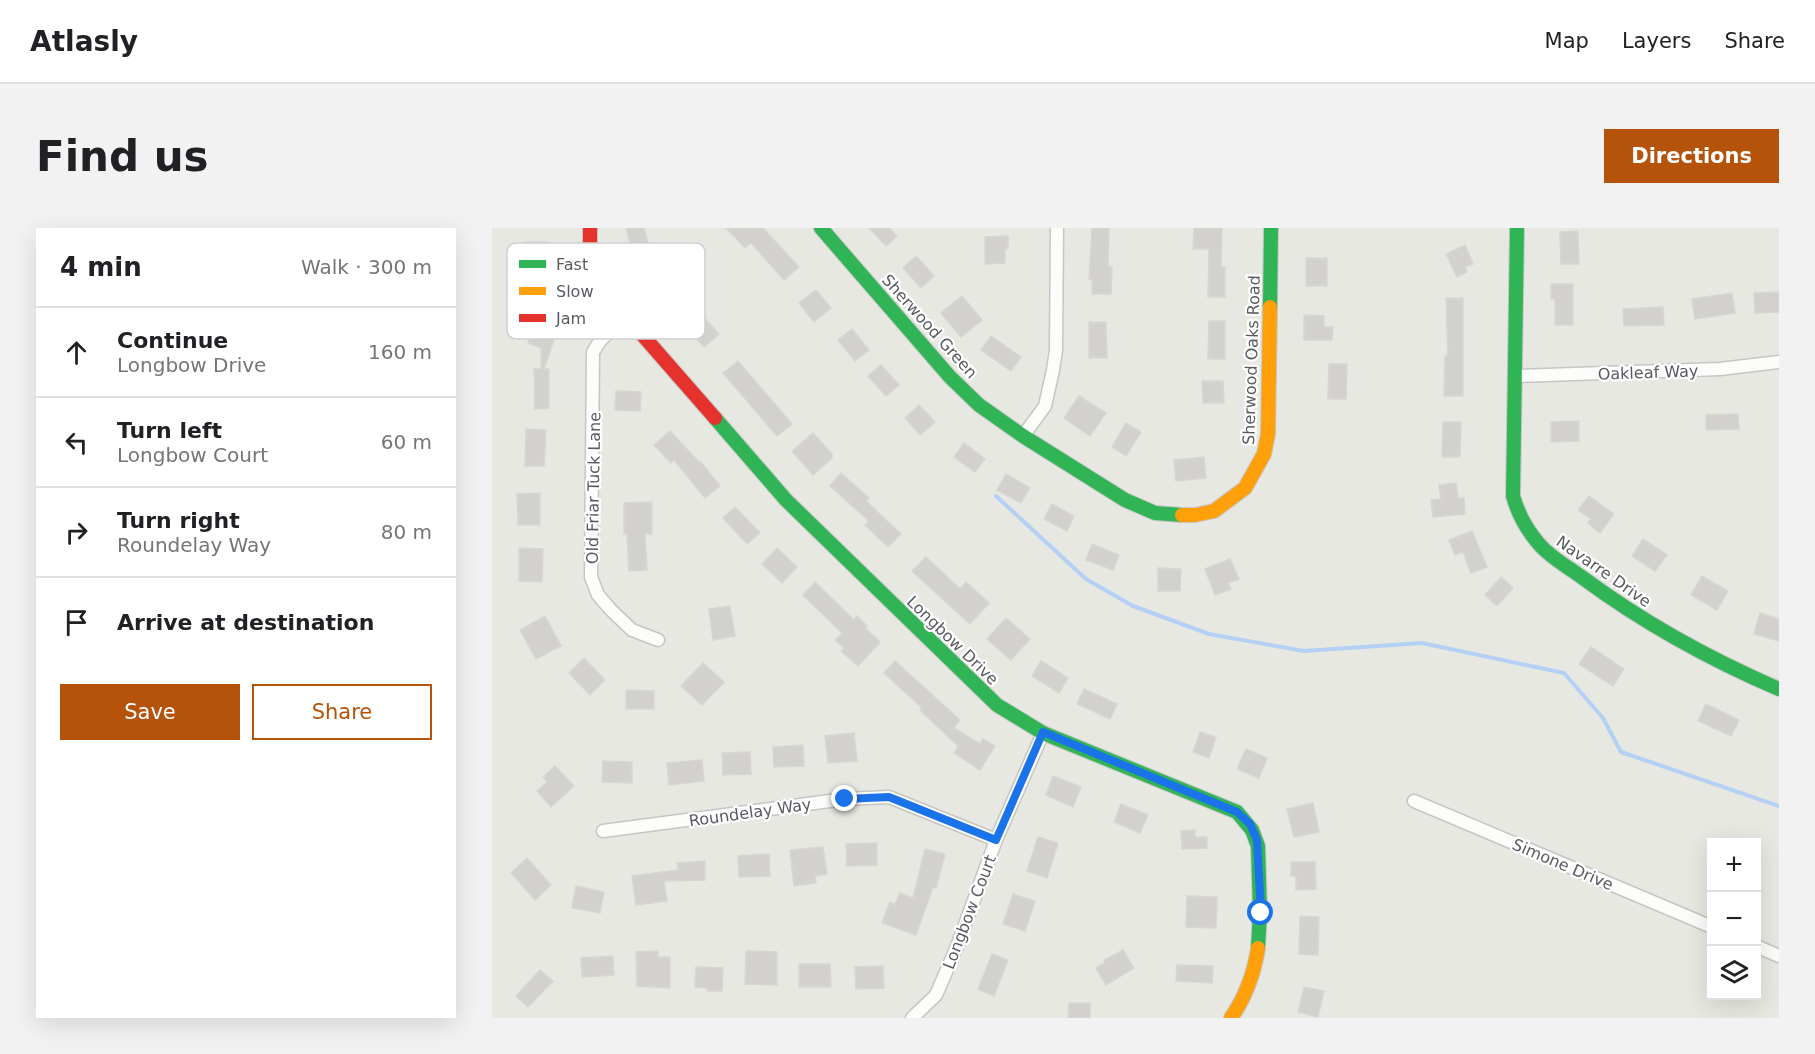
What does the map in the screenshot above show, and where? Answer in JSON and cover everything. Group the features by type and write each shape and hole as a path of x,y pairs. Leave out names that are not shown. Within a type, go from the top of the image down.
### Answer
{"street":[{"name":"Sherwood Green","path":"821,228 950,377 979,405 1023,436"},
{"path":"1023,436 1045,406 1053,370 1056,350 1057,228"},
{"name":"Sherwood Oaks Road","path":"1023,436 1125,500 1155,513 1195,515 1214,511 1245,488 1264,454 1268,434 1271,228"},
{"name":"Navarre Drive","path":"1517,228 1513,496 1518,515 1540,546 1604,594 1688,647 1741,674 1779,689"},
{"name":"Old Friar Tuck Lane","path":"602,339 593,352 591,578 598,595 632,630 658,640"},
{"name":"Longbow Drive","path":"646,339 786,500 997,705 1043,732 1237,812 1250,824 1257,840 1261,913 1259,942 1249,987 1240,1007 1231,1018"},
{"name":"Oakleaf Way","path":"1516,376 1720,369 1779,362"},
{"name":"Longbow Court","path":"912,1018 936,995 956,949 996,840 1043,732"},
{"name":"Roundelay Way","path":"603,831 845,799 889,797 996,840"},
{"name":"Simone Drive","path":"1414,801 1707,925"},
{"path":"1761,948 1779,956"}],"building":[{"path":"626,228 644,228 648,243 630,243"},
{"path":"726,228 763,228 799,267 784,280 751,243 745,248"},
{"path":"869,228 889,228 897,236 886,246"},
{"path":"1092,228 1109,228 1108,266 1112,267 1111,294 1092,294 1092,279 1089,279"},
{"path":"1194,228 1222,228 1221,267 1225,267 1225,297 1208,297 1209,249 1193,249"},
{"path":"1578,231 1579,264 1561,264 1560,232"},
{"path":"1008,236 1005,263 985,264 985,237"},
{"path":"1465,245 1473,264 1465,267 1467,272 1457,277 1446,254"},
{"path":"916,256 934,276 921,288 903,268"},
{"path":"1306,258 1327,258 1327,286 1306,286"},
{"path":"1551,284 1573,284 1573,325 1555,325 1555,299 1551,299"},
{"path":"816,290 831,308 814,322 799,303"},
{"path":"1779,292 1779,312 1755,313 1754,293"},
{"path":"1732,293 1735,313 1695,319 1692,299"},
{"path":"962,296 982,320 961,337 941,313"},
{"path":"1446,298 1463,298 1463,396 1444,396 1445,356 1448,356"},
{"path":"1663,307 1664,325 1624,326 1623,309"},
{"path":"1304,315 1324,316 1324,327 1333,327 1332,340 1304,340"},
{"path":"705,318 719,334 704,347 697,339 705,339"},
{"path":"1209,321 1225,321 1225,359 1208,359"},
{"path":"1089,322 1106,322 1107,358 1089,358"},
{"path":"852,329 869,350 855,361 838,340"},
{"path":"991,336 1021,357 1011,371 981,350"},
{"path":"529,339 554,339 544,369 549,369 549,408 535,409 534,369 541,369 541,348 528,343"},
{"path":"738,361 792,424 777,436 723,373"},
{"path":"1329,364 1347,364 1346,399 1328,399"},
{"path":"881,365 899,385 886,396 868,376"},
{"path":"1202,381 1223,381 1224,403 1203,403"},
{"path":"616,391 641,392 640,411 615,410"},
{"path":"1079,396 1106,413 1090,436 1064,418"},
{"path":"919,405 935,422 920,435 905,418"},
{"path":"1738,414 1739,429 1706,430 1706,415"},
{"path":"1579,421 1579,441 1551,442 1551,422"},
{"path":"1443,422 1461,422 1460,457 1442,457"},
{"path":"1126,423 1141,432 1126,456 1112,447"},
{"path":"526,429 546,430 544,466 525,466"},
{"path":"670,431 700,461 720,486 705,498 674,460 671,463 654,445"},
{"path":"813,433 832,454 832,458 813,475 792,451"},
{"path":"964,443 985,459 975,472 954,457"},
{"path":"1204,457 1206,478 1176,481 1174,460"},
{"path":"841,473 869,498 866,501 901,534 888,547 865,525 869,521 830,486"},
{"path":"1006,474 1030,488 1021,503 997,490"},
{"path":"1456,483 1458,498 1464,498 1465,514 1433,517 1431,500 1441,499 1439,485"},
{"path":"540,493 540,525 518,525 517,494"},
{"path":"1589,496 1614,514 1600,533 1588,523 1591,519 1578,510"},
{"path":"652,502 652,534 645,534 647,570 629,571 627,534 624,534 624,503"},
{"path":"1052,504 1074,516 1067,531 1044,519"},
{"path":"735,507 760,533 747,544 723,518"},
{"path":"1472,531 1487,567 1471,573 1463,552 1455,555 1449,540"},
{"path":"1643,539 1667,555 1655,571 1632,556"},
{"path":"1092,544 1119,555 1113,570 1086,560"},
{"path":"519,548 543,549 542,582 519,581"},
{"path":"777,548 797,567 782,583 762,564"},
{"path":"926,557 960,589 966,582 989,603 970,624 912,571"},
{"path":"1230,559 1239,579 1228,583 1231,589 1215,595 1205,569"},
{"path":"1158,568 1181,569 1180,591 1158,591"},
{"path":"1702,576 1728,591 1717,610 1691,595"},
{"path":"1501,577 1513,588 1497,606 1485,595"},
{"path":"815,582 854,620 857,616 867,626 865,628 880,642 858,666 841,651 844,648 835,640 842,633 803,595"},
{"path":"730,606 735,636 713,640 709,609"},
{"path":"1760,613 1779,619 1779,641 1754,634"},
{"path":"545,616 561,646 536,659 520,630"},
{"path":"1006,618 1030,639 1011,660 987,639"},
{"path":"1591,647 1624,669 1613,686 1579,664"},
{"path":"584,658 605,680 590,695 569,673"},
{"path":"895,661 960,720 954,728 980,744 983,739 995,746 980,770 954,753 958,746 884,673"},
{"path":"1041,661 1068,678 1059,693 1032,676"},
{"path":"703,663 724,682 702,705 681,686"},
{"path":"1084,689 1117,704 1110,719 1077,704"},
{"path":"626,690 654,691 654,709 626,709"},
{"path":"1706,704 1739,720 1731,736 1698,721"},
{"path":"1200,732 1216,737 1209,758 1193,752"},
{"path":"854,733 857,761 828,763 825,736"},
{"path":"803,745 804,766 774,767 773,747"},
{"path":"1246,749 1267,758 1259,778 1237,769"},
{"path":"750,752 751,774 723,775 722,753"},
{"path":"702,760 704,781 669,785 667,763"},
{"path":"603,761 632,762 632,783 602,782"},
{"path":"555,766 574,786 551,807 537,791 547,782 543,777"},
{"path":"1053,776 1081,787 1073,807 1046,795"},
{"path":"1313,803 1319,832 1294,837 1287,809"},
{"path":"1121,804 1148,815 1140,833 1114,822"},
{"path":"1195,830 1195,837 1207,837 1207,848 1182,849 1181,831"},
{"path":"1038,837 1058,843 1047,878 1027,871"},
{"path":"877,843 877,865 847,866 846,844"},
{"path":"823,847 827,874 815,876 816,883 794,886 790,850"},
{"path":"925,849 945,854 936,888 933,887 916,935 882,923 890,902 895,904 900,893 913,898"},
{"path":"769,854 770,876 739,877 738,856"},
{"path":"527,858 551,885 535,900 511,873"},
{"path":"705,861 705,880 664,881 667,901 636,905 632,876 678,870 677,863"},
{"path":"1291,862 1315,862 1316,889 1296,890 1296,876 1291,876"},
{"path":"576,886 604,892 600,913 572,908"},
{"path":"1013,894 1035,901 1025,931 1003,924"},
{"path":"1187,896 1217,897 1216,928 1186,927"},
{"path":"1300,916 1319,917 1318,955 1299,954"},
{"path":"1123,950 1134,968 1106,985 1096,968 1105,963 1104,960"},
{"path":"658,951 658,957 670,957 670,988 637,986 636,952"},
{"path":"746,951 777,952 777,985 745,984"},
{"path":"992,954 1008,960 994,996 978,989"},
{"path":"613,956 614,975 582,977 581,958"},
{"path":"799,964 830,964 831,987 799,987"},
{"path":"1177,965 1213,966 1212,983 1176,981"},
{"path":"883,966 884,988 856,989 855,967"},
{"path":"696,967 723,968 722,991 707,991 707,988 695,987"},
{"path":"540,970 553,981 528,1007 516,996"},
{"path":"1304,987 1324,991 1318,1017 1298,1012"},
{"path":"1069,1003 1090,1003 1090,1018 1068,1018"}],"waterway":[{"path":"996,496 1086,579 1133,606 1209,634 1304,651 1422,643 1564,673 1603,718 1621,752 1779,806"}],"traffic: fast":[{"path":"821,228 950,377 979,405 1023,436 1125,500 1155,513 1182,515"},
{"path":"1270,307 1271,228"},
{"path":"1517,228 1513,496 1523,522 1549,554 1630,610 1702,653 1779,689"},
{"path":"715,418 786,500 997,705 1043,733 1237,812 1252,830 1258,846 1260,912 1258,948"}],"traffic: slow":[{"path":"1182,515 1214,511 1245,488 1264,454 1268,434 1270,307"},
{"path":"1231,1018 1249,985 1258,948"}],"traffic: jam":[{"path":"590,228 590,243"},
{"path":"646,339 715,418"}],"route":[{"path":"845,799 889,797 996,840 1043,732 1237,812 1250,824 1257,840 1261,913"}]}
